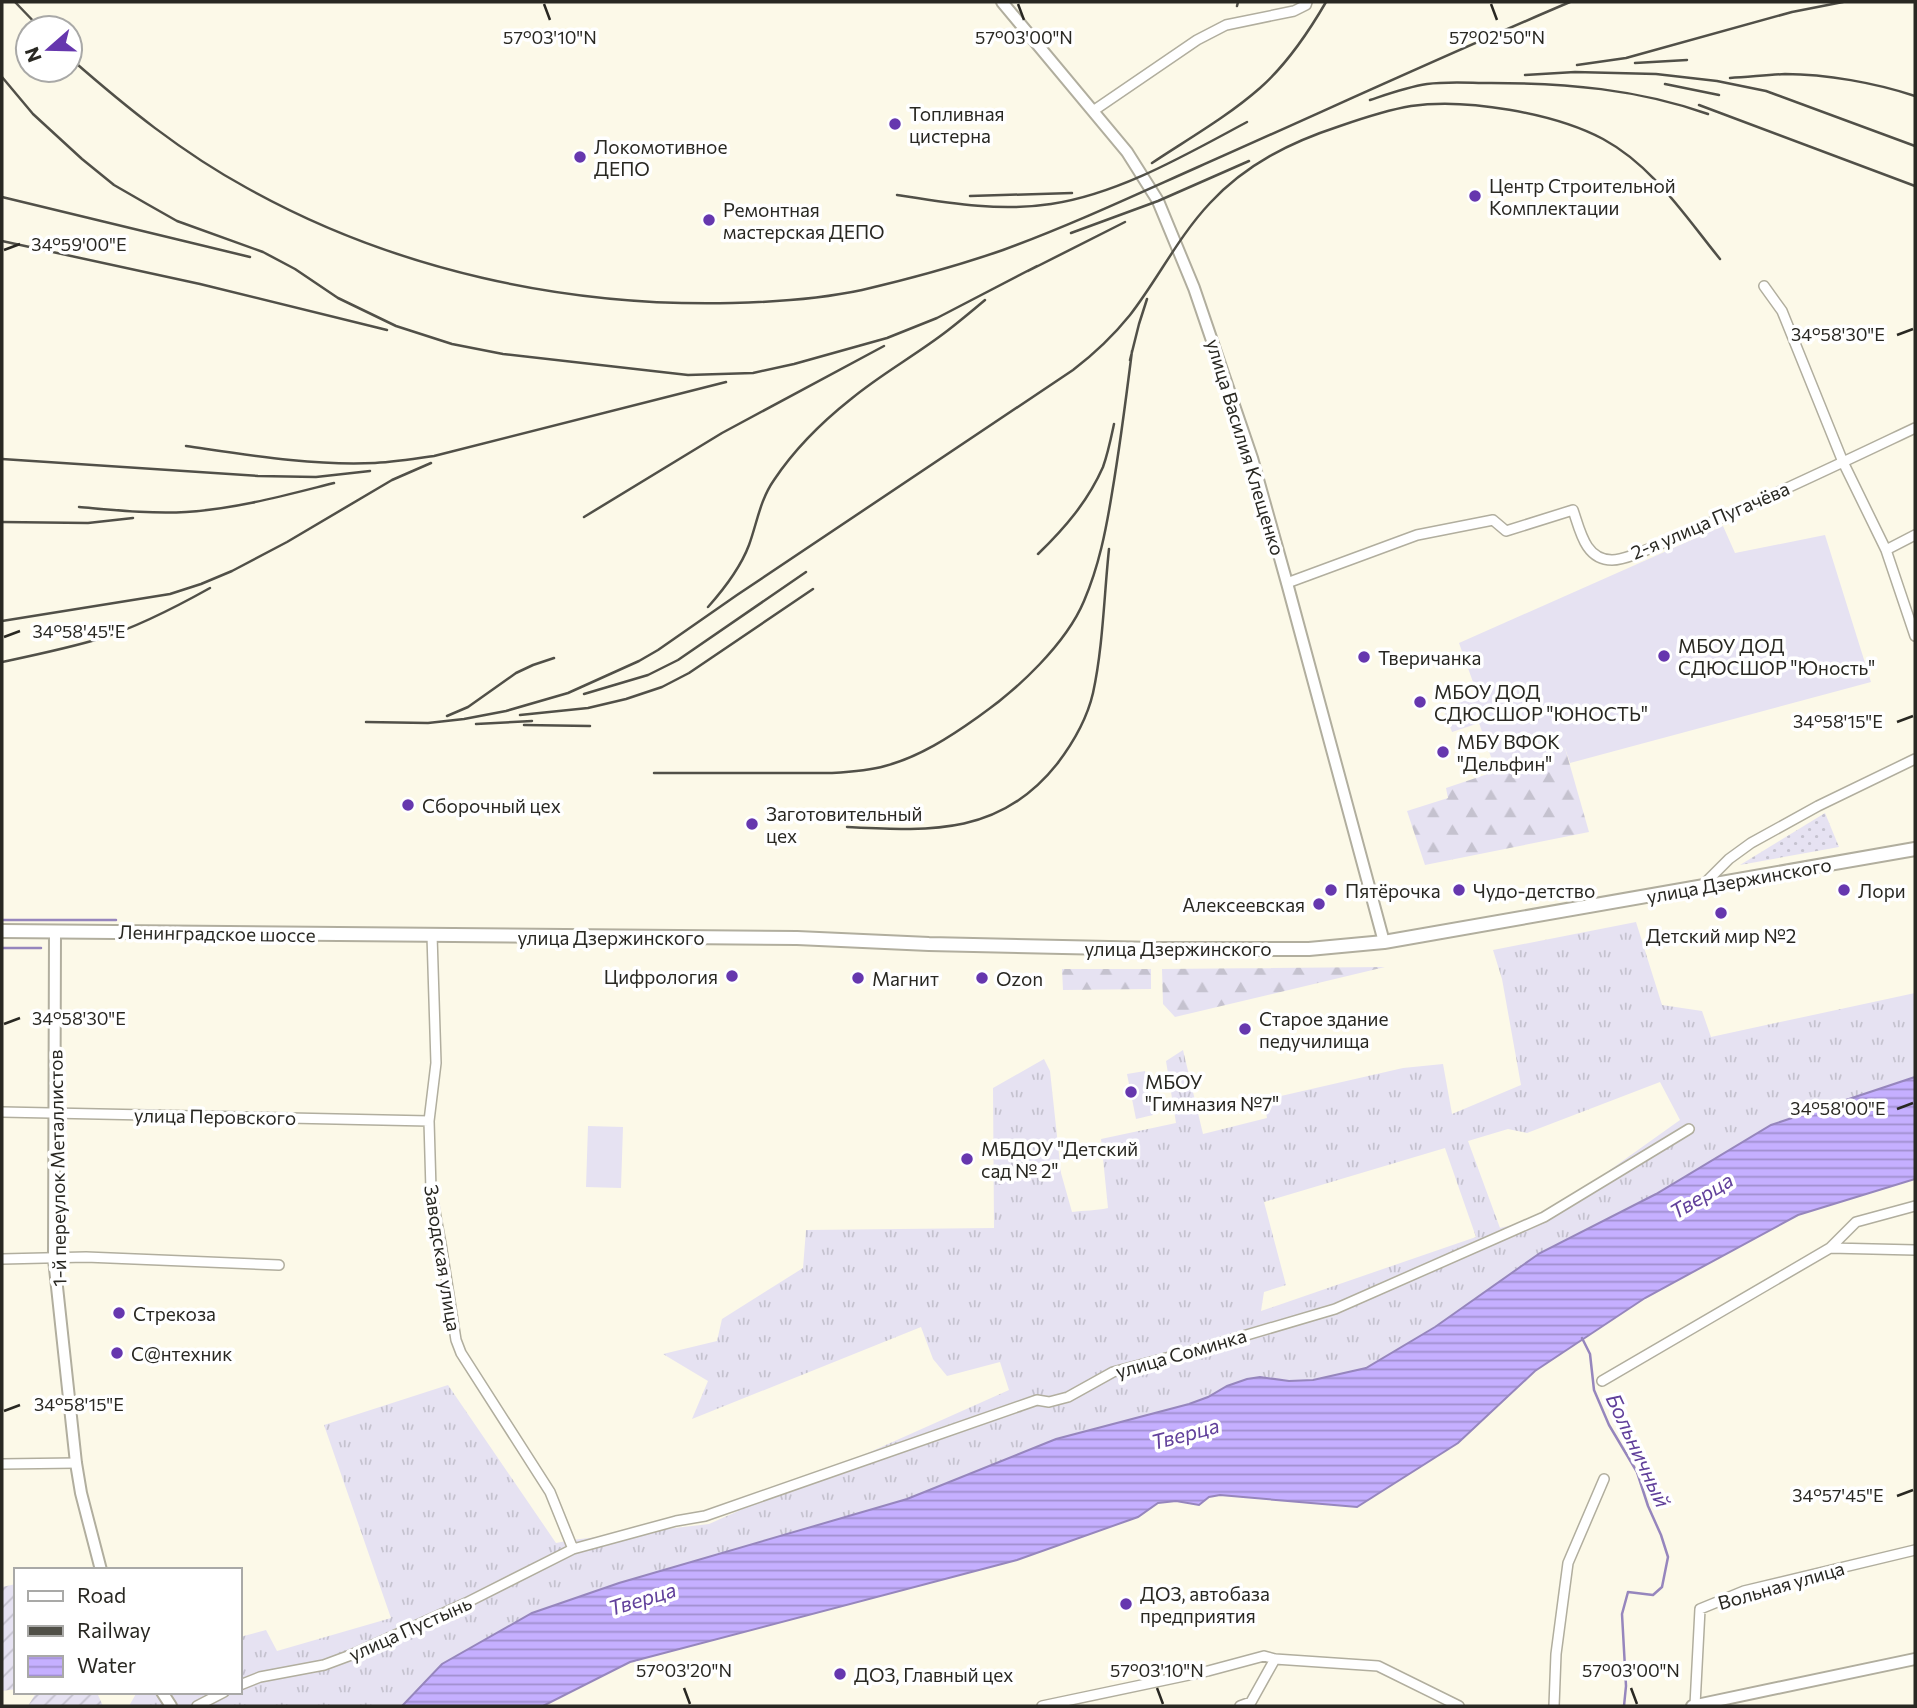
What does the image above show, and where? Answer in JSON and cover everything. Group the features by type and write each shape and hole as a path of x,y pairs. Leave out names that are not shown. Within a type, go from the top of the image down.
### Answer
{"main road":[{"name":"улица Дзержинского","path":"432,935 797,938 1156,949 1309,949 1384,942 1915,849"},
{"name":"Ленинградское шоссе","path":"2,931 432,935"}],"street":[{"name":"улица Василия Клещенко","path":"1002,2 1127,152 1158,201 1194,288 1252,458 1384,942"},
{"path":"1093,111 1197,40 1226,25 1294,11 1307,2"},
{"path":"1764,286 1782,310 1843,462 1886,550 1915,636"},
{"name":"2-я улица Пугачёва","path":"1287,583 1418,535 1493,520 1506,531 1573,510 1583,540 1593,554 1612,560 1634,555 1722,518 1915,428"},
{"path":"1886,550 1915,536"},
{"path":"1701,887 1729,859 1751,843 1818,806 1915,759"},
{"name":"1-й переулок Металлистов","path":"55,931 54,1259 76,1463 101,1568"},
{"name":"Заводская улица","path":"432,935 436,1063 429,1121 431,1190 456,1340 461,1353 550,1492 573,1549"},
{"name":"улица Перовского","path":"2,1112 429,1121"},
{"name":"улица Соминка","path":"573,1549 676,1521 705,1516 1037,1400 1049,1402 1068,1397 1113,1371 1189,1352 1335,1309 1544,1217 1689,1129"},
{"path":"1602,1381 1830,1248 1856,1222 1915,1206"},
{"path":"1830,1248 1915,1250"},
{"path":"2,1259 86,1257 279,1265"},
{"path":"2,1464 76,1463"},
{"path":"1555,1706 1556,1654 1567,1563 1604,1479"},
{"name":"улица Пустынь","path":"242,1684 260,1677 324,1665 351,1655 466,1603 573,1549"},
{"name":"Вольная улица","path":"1694,1706 1700,1609 1744,1591 1915,1550"},
{"path":"1042,1706 1208,1671 1264,1656 1275,1659 1378,1665 1459,1706"},
{"path":"1240,1706 1251,1702 1275,1659"},
{"path":"1694,1706 1915,1659"},
{"path":"197,1706 220,1694"}],"green space":[{"name":"МБОУ ДОД СДЮСШОР \"Юность\"","path":"1723,526 1735,553 1825,535 1871,682 1570,763 1565,748 1496,771 1479,723 1452,732 1443,708 1478,696 1459,643"},
{"path":"1565,748 1589,832 1425,865 1407,811 1448,798 1446,788"},
{"path":"1825,813 1839,847 1740,865"},
{"path":"1636,922 1662,1005 1702,1011 1711,1037 1915,993 1915,1077 1771,1125 1656,1194 1540,1253 1435,1327 1366,1368 1313,1380 1289,1381 1260,1377 1247,1379 1189,1404 1056,1439 907,1499 619,1583 532,1613 442,1664 402,1706 129,1706 136,1694 242,1694 242,1636 266,1630 277,1651 391,1618 324,1425 448,1385 556,1543 709,1524 1009,1390 1000,1362 947,1376 933,1359 921,1327 692,1419 708,1381 663,1354 717,1341 722,1319 803,1268 806,1230 994,1228 993,1088 1044,1059 1050,1071 1061,1173 1072,1212 1099,1210 1108,1208 1101,1139 1176,1123 1166,1061 1183,1050 1203,1134 1267,1118 1264,1100 1403,1068 1443,1064 1452,1114 1521,1085 1502,979 1493,950","holes":["1660,1082 1680,1120 1544,1217 1500,1228 1468,1141 1508,1129 1527,1133","1445,1148 1476,1237 1261,1311 1264,1292 1286,1285 1264,1202"]},
{"path":"1385,967 1175,1017 1163,1004 1162,969"},
{"path":"1062,969 1151,969 1151,989 1063,990"},
{"path":"1145,1071 1153,1115 1136,1119 1127,1074"},
{"path":"588,1126 623,1127 621,1188 586,1187"},
{"path":"14,1584 14,1689 2,1691 2,1587"},
{"path":"35,1694 96,1694 103,1706 28,1706"}],"water":[{"name":"Тверца","path":"1915,1077 1915,1179 1798,1215 1645,1298 1535,1371 1458,1443 1357,1507 1220,1495 1209,1497 1199,1505 1176,1501 1158,1503 1138,1517 1017,1560 630,1662 543,1706 402,1706 442,1664 532,1613 619,1583 907,1499 1056,1439 1189,1404 1247,1379 1260,1377 1289,1381 1313,1380 1366,1368 1435,1327 1540,1253 1656,1194 1771,1125"}],"waterway":[{"path":"2,920 116,920"},
{"path":"2,948 41,948"},
{"name":"Больничный","path":"1582,1338 1590,1354 1594,1390 1609,1425 1637,1472 1668,1557 1662,1587 1653,1595 1628,1592 1622,1614 1626,1686 1624,1706"}],"railway":[{"path":"15,2 27,14"},
{"path":"1237,6 1238,2"},
{"path":"1152,163 1221,118 1260,88 1296,48 1326,2"},
{"path":"84,70 155,128 223,174 303,217 361,241 482,278 544,290 669,303 748,303 814,298 862,290 1003,250 1101,210 1570,2"},
{"path":"1577,65 1626,58 1792,12 1843,2"},
{"path":"1635,63 1687,60"},
{"path":"1525,75 1575,72 1656,74 1717,81 1766,91 1915,146"},
{"path":"1730,78 1785,74 1817,76 1868,83 1915,96"},
{"path":"2,77 33,114 82,159 114,185 177,221 263,252 295,269 338,298 396,326 452,344 503,354 688,375 753,373 887,338 937,318 1037,266"},
{"path":"1370,100 1435,83 1547,84 1628,93 1708,114"},
{"path":"1665,84 1719,95"},
{"path":"366,722 428,723 506,711 568,693 658,650 1073,370 1103,344 1130,315 1188,230 1224,189 1254,166 1287,147 1349,123 1411,106 1457,104 1535,115 1583,130 1621,150 1653,177 1720,259"},
{"path":"1699,105 1915,186"},
{"path":"897,195 993,207 1032,206 1076,199 1152,171 1247,122"},
{"path":"1071,233 1158,201 1249,161"},
{"path":"970,196 1072,193"},
{"path":"2,197 250,257"},
{"path":"1028,271 1125,222"},
{"path":"2,241 200,284 387,330"},
{"path":"1130,360 1147,299"},
{"path":"708,607 741,562 769,488 800,447 862,390 935,340 985,300"},
{"path":"584,517 722,433 884,346"},
{"path":"654,773 832,773 879,768 934,746 993,706 1024,680 1053,649 1076,617 1094,575 1110,507 1132,351"},
{"path":"186,446 304,461 351,464 397,461 434,456 726,382"},
{"path":"1038,554 1083,503 1103,467 1114,424"},
{"path":"2,459 258,476 316,477 370,471"},
{"path":"2,621 170,594 201,584 287,542 392,480 431,463"},
{"path":"79,507 186,512 261,501 334,483"},
{"path":"2,522 88,523 133,518"},
{"path":"847,827 907,829 962,824 987,817 1012,805 1035,788 1069,748 1090,703 1099,658 1109,549"},
{"path":"584,694 648,675 678,660 806,572"},
{"path":"2,662 116,633 158,616 210,588"},
{"path":"520,715 588,708 662,687 689,673 813,589"},
{"path":"447,716 468,707 516,673 554,658"},
{"path":"476,724 532,721"},
{"path":"524,725 590,726"}],"place":[{"name":"Топливная цистерна","path":"895,124"},
{"name":"Локомотивное ДЕПО","path":"580,157"},
{"name":"Центр Строительной Комплектации","path":"1475,196"},
{"name":"Ремонтная мастерская ДЕПО","path":"709,220"},
{"name":"МБОУ ДОД СДЮСШОР \"Юность\"","path":"1664,656"},
{"name":"Тверичанка","path":"1364,657"},
{"name":"МБОУ ДОД СДЮСШОР \"ЮНОСТЬ\"","path":"1420,702"},
{"name":"МБУ ВФОК \"Дельфин\"","path":"1443,752"},
{"name":"Сборочный цех","path":"408,805"},
{"name":"Заготовительный цех","path":"752,824"},
{"name":"Пятёрочка","path":"1331,890"},
{"name":"Чудо-детство","path":"1459,890"},
{"name":"Лори","path":"1844,890"},
{"name":"Алексеевская","path":"1319,904"},
{"name":"Детский мир №2","path":"1721,913"},
{"name":"Цифрология","path":"732,976"},
{"name":"Магнит","path":"858,978"},
{"name":"Ozon","path":"982,978"},
{"name":"Старое здание педучилища","path":"1245,1029"},
{"name":"МБОУ \"Гимназия №7\"","path":"1131,1092"},
{"name":"МБДОУ \"Детский сад № 2\"","path":"967,1159"},
{"name":"Стрекоза","path":"119,1313"},
{"name":"С@нтехник","path":"117,1353"},
{"name":"ДОЗ, автобаза предприятия","path":"1126,1604"},
{"name":"ДОЗ, Главный цех","path":"840,1674"}]}
